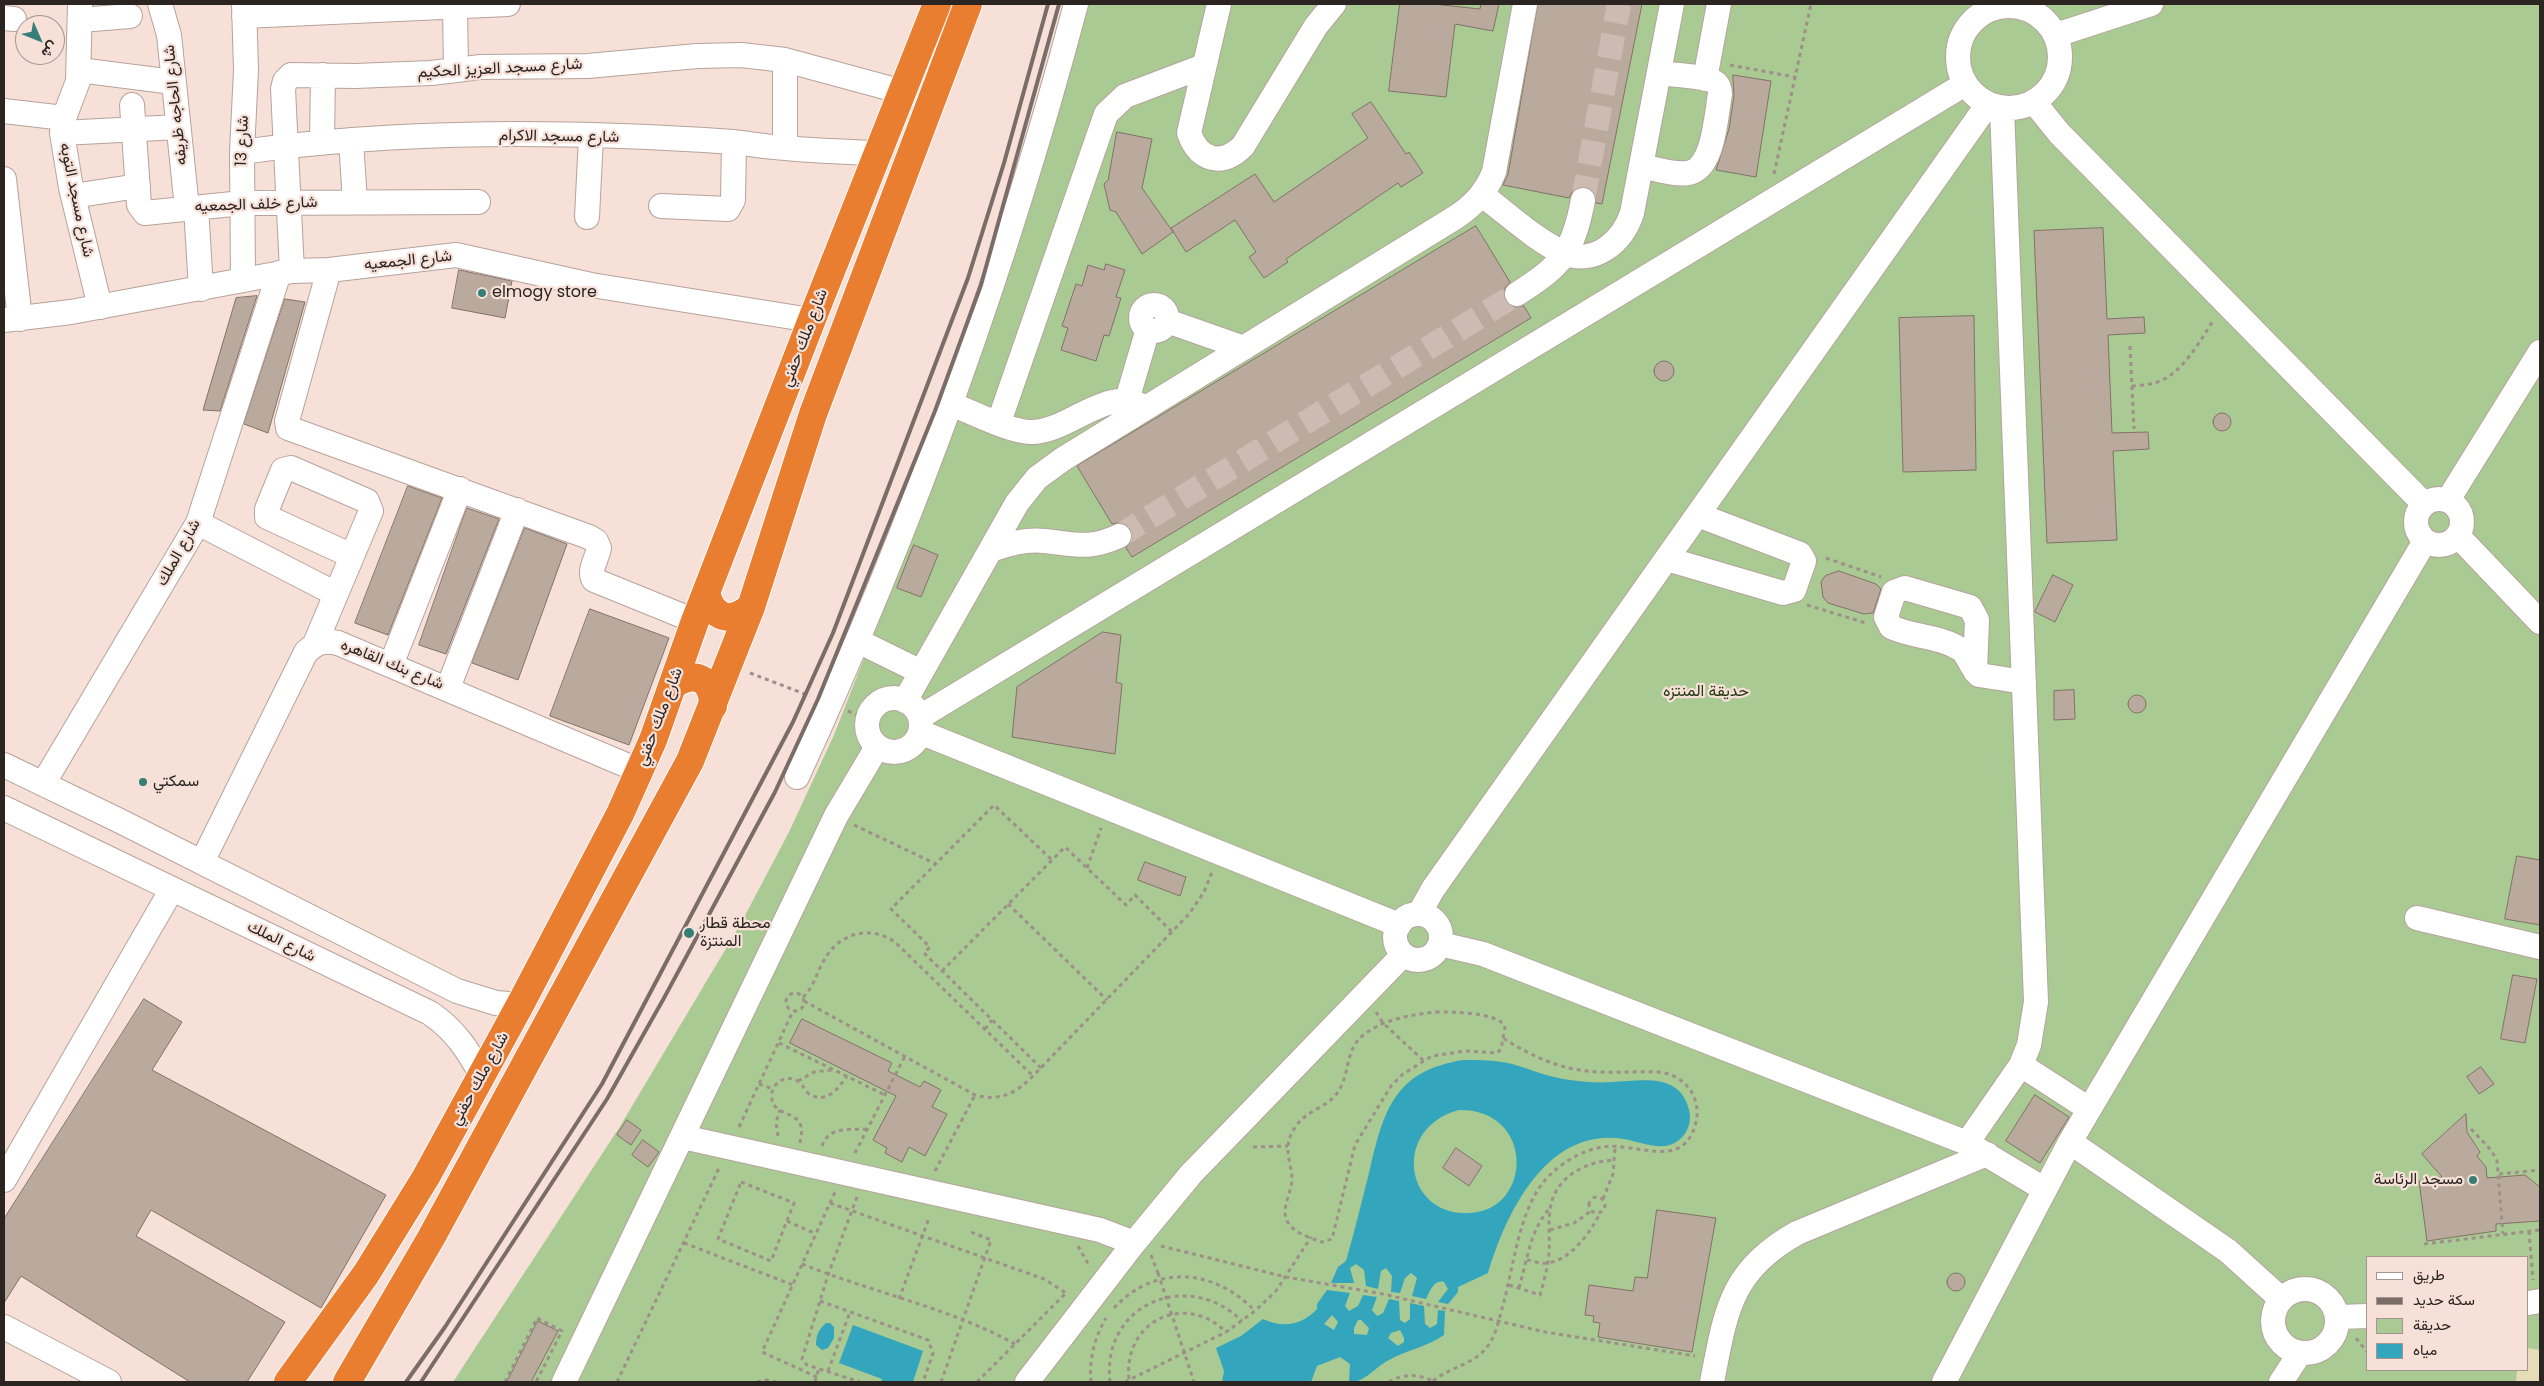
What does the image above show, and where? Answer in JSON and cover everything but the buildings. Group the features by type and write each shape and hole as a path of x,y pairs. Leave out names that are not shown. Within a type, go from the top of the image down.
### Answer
{"highway":[{"name":"شارع ملك حفني","path":"288,1382 366,1274 426,1177 520,1005 640,771 695,621 937,4"},
{"name":"شارع ملك حفني","path":"347,1382 426,1247 690,761 751,607 813,414 968,4"},
{"path":"706,593 709,605 718,614 730,617 742,615 751,607"},
{"path":"672,686 682,678 695,677 706,682 713,693 713,706"}],"street":[{"name":"شارع الحاجه ظريفه","path":"160,4 169,35 178,127 192,207 201,289"},
{"path":"244,10 493,4"},
{"path":"797,777 858,641 951,404 994,281 1032,160 1076,4"},
{"path":"1219,4 1189,133 1193,144 1201,153 1212,158 1224,158 1235,154 1243,146 1316,26 1334,4"},
{"path":"1525,4 1496,162 1490,181 1482,195 1461,214 1244,348 1137,404 1037,478 1016,503 921,672 915,717 912,745 898,752 884,750 877,746 869,735 867,720 873,708 884,700 892,698 915,717 1108,808 1218,852 1409,919 1426,916 1437,924 1440,930 1440,944 1433,955 1421,960 1408,958 1403,955 1396,944 1396,931 1409,919 1433,889 1698,515 1995,106"},
{"path":"1482,195 1549,244 1566,254 1589,255 1609,247 1617,241 1624,233 1632,214 1672,4"},
{"path":"1705,79 1719,4"},
{"path":"2056,35 2151,4"},
{"path":"443,5 456,70"},
{"path":"2013,6 2030,10 2045,20 2056,35 2060,54 2058,73 2049,90 2034,102 2018,108 1995,106 1976,96 1965,84 1960,70 1958,55 1961,40 1968,27 1972,10 2013,6"},
{"name":"شارع 13","path":"243,279 242,152 246,70 244,10"},
{"path":"80,12 130,16"},
{"name":"شارع مسجد التوبه","path":"80,12 79,70 75,92 63,126 73,196 100,307"},
{"name":"شارع مسجد العزيز الحكيم","path":"286,272 289,203 283,88 285,81 291,75 431,73 456,70 597,65 719,54 764,56 785,60 903,92"},
{"path":"785,60 785,148"},
{"path":"999,422 1106,114 1125,96 1204,66"},
{"path":"79,70 174,82"},
{"path":"1642,166 1690,173 1696,171 1706,161 1720,90 1716,83 1705,79 1659,73"},
{"path":"322,142 323,75"},
{"path":"915,717 1774,201 1965,84"},
{"path":"2034,102 2059,133 2424,504"},
{"name":"شارع خلف الجمعيه","path":"132,105 139,205 145,213 242,203 478,202"},
{"path":"1712,1382 1722,1328 1737,1289 1756,1261 1775,1245 1797,1232 1977,1148 2030,1045 2036,1002 2024,682 1995,106"},
{"path":"4,111 63,126 134,129 178,127"},
{"name":"شارع مسجد الاكرام","path":"242,152 322,142 412,136 591,136 734,142 785,148 877,153"},
{"path":"587,217 591,136"},
{"path":"351,140 355,202"},
{"path":"661,206 728,209 733,200 734,142"},
{"path":"4,179 12,320"},
{"path":"73,196 138,186"},
{"path":"1517,294 1550,272 1566,254 1576,229 1583,200"},
{"name":"شارع الجمعيه","path":"12,320 100,307 286,272 329,270 456,255 591,285 812,320"},
{"path":"329,270 286,426 589,536 596,541 599,548 592,570 594,580 695,621"},
{"name":"شارع الملك","path":"44,784 198,523 286,272"},
{"path":"1137,404 1157,325 1244,348"},
{"path":"2448,500 2540,352"},
{"path":"951,404 1022,431 1038,432 1053,428 1114,400 1137,404"},
{"path":"391,664 460,490"},
{"path":"2435,498 2448,500 2455,505 2462,520 2458,536 2439,546 2426,541 2416,530 2416,516 2424,504 2435,498"},
{"path":"448,688 517,510"},
{"path":"1667,559 1787,594 1796,587 1804,565 1803,558 1798,552 1698,515"},
{"path":"198,523 336,594"},
{"path":"991,550 1026,541 1086,546 1105,543 1119,536"},
{"path":"2458,536 2540,622"},
{"path":"1944,1382 2044,1188 2070,1142 2426,541"},
{"path":"202,862 306,652 315,644 352,556"},
{"path":"1974,671 1977,620 1970,608 1905,588 1896,590 1893,594 1886,621 1894,629 1957,647 1967,655 1974,671 1984,676 2024,682"},
{"name":"شارع بنك القاهره","path":"315,644 327,641 338,643 640,771"},
{"path":"858,641 921,672"},
{"path":"564,1382 836,816 877,746"},
{"path":"4,765 118,820 457,991 496,1003 520,1005"},
{"name":"شارع الملك","path":"4,808 430,1013 448,1025 462,1041 482,1076"},
{"path":"101,855 118,820"},
{"path":"4,1180 172,889"},
{"path":"2416,918 2540,948"},
{"path":"1440,944 1483,954 1977,1148 2044,1188"},
{"path":"1027,1382 1137,1239 1222,1141 1403,955"},
{"path":"2021,1065 2089,1109"},
{"path":"683,1137 1137,1239"},
{"path":"2070,1142 2228,1251 2281,1299"},
{"path":"2308,1288 2322,1293 2332,1303 2338,1317 2336,1332 2328,1344 2315,1352 2300,1354 2287,1349 2277,1339 2272,1325 2274,1311 2281,1299 2293,1290 2308,1288"},
{"path":"2338,1317 2366,1316"},
{"path":"4,1327 109,1382"},
{"path":"2281,1382 2300,1354"}],"path":[{"path":"1774,201 1776,158 1811,4"},
{"path":"1727,60 1734,67 1795,77"},
{"path":"2132,386 2152,384 2169,376 2199,343 2223,300"},
{"path":"2130,346 2134,429"},
{"path":"1803,558 1831,559 1875,574 1891,583 1896,590"},
{"path":"1787,594 1805,604 1862,623 1886,621"},
{"path":"729,665 867,720"},
{"path":"1041,1068 924,953 930,947 891,910 994,804 1052,860"},
{"path":"1087,868 1108,808"},
{"path":"836,816 936,864"},
{"path":"942,971 1065,848 1126,905 1136,895 1172,932"},
{"path":"793,1011 787,1007 786,999 796,992 803,999 976,1095 993,1098 1012,1094 1020,1090 1034,1076 1172,932 1197,903 1211,874 1218,852"},
{"path":"1008,904 1107,1000"},
{"path":"617,1382 793,1011 803,1006 803,999 810,989 821,964 834,947 848,937 873,933 889,938 1034,1076"},
{"path":"1365,995 1383,1023 1424,1060"},
{"path":"1436,1012 1473,1014 1503,1022 1505,1027 1503,1038 1502,1048 1498,1053 1464,1051 1432,1056 1403,1074 1391,1086 1355,1145 1332,1239 1322,1242 1294,1230 1286,1218 1285,1211 1292,1178 1288,1146 1290,1137 1298,1122 1325,1105 1337,1094 1354,1045 1372,1029 1383,1023 1436,1012"},
{"path":"985,1029 992,1020"},
{"path":"1389,1382 1401,1376 1412,1375 1434,1382 1446,1372 1473,1360 1481,1354 1493,1337 1498,1322 1524,1217 1537,1190 1552,1173 1571,1158 1595,1149 1615,1146 1664,1153 1675,1149 1685,1142 1697,1122 1695,1098 1689,1088 1670,1074 1658,1072 1604,1072 1563,1068 1542,1060 1503,1038"},
{"path":"779,1042 885,1095"},
{"path":"860,1382 804,1363 802,1359 828,1275 852,1210 855,1176 867,1129 905,1056"},
{"path":"798,1081 814,1072 834,1070"},
{"path":"799,1147 802,1134 800,1123 792,1115 780,1110 772,1099 773,1089 780,1080 786,1078 798,1081 809,1094 824,1098 834,1093 847,1077"},
{"path":"759,1084 773,1089"},
{"path":"924,1191 976,1095"},
{"path":"779,1141 776,1122 780,1110"},
{"path":"820,1151 830,1133 867,1129"},
{"path":"2471,1129 2494,1155 2499,1174 2503,1234"},
{"path":"1252,1147 1288,1146"},
{"path":"1527,1260 1548,1263 1579,1245 1605,1207 1603,1199 1609,1187 1615,1160 1615,1146"},
{"path":"1519,1288 1538,1223 1550,1208 1558,1189 1572,1174 1591,1163 1615,1160"},
{"path":"2499,1174 2540,1170"},
{"path":"817,1377 762,1352 830,1203 855,1176"},
{"path":"741,1182 794,1203 787,1221 771,1261 718,1240 741,1182"},
{"path":"1591,1211 1589,1208 1591,1200 1599,1197 1603,1199"},
{"path":"830,1203 1044,1279 1066,1293"},
{"path":"1508,1285 1540,1295 1548,1263 1550,1208"},
{"path":"1550,1230 1574,1224 1591,1211 1600,1213"},
{"path":"899,1298 929,1218"},
{"path":"787,1221 816,1234"},
{"path":"1072,1224 1081,1254 1091,1268 1085,1274"},
{"path":"2424,1244 2540,1230"},
{"path":"2529,1231 2534,1302"},
{"path":"941,1382 991,1240 971,1232"},
{"path":"1125,1382 1226,1332 1255,1311 1271,1297 1286,1278 1311,1237"},
{"path":"1137,1239 1169,1249 1286,1278 1383,1294 1498,1322 1589,1340 1716,1359"},
{"path":"684,1243 793,1285"},
{"path":"802,1264 828,1275 963,1321 1015,1344"},
{"path":"1158,1273 1194,1382"},
{"path":"1091,1382 1091,1357 1094,1343 1106,1317 1126,1296 1151,1283 1179,1277 1208,1280 1234,1292 1255,1311"},
{"path":"977,1382 1072,1287"},
{"path":"1110,1382 1111,1355 1120,1331 1148,1304 1172,1296 1198,1296 1222,1304 1242,1321"},
{"path":"820,1301 928,1340 933,1353 923,1382"},
{"path":"828,1371 850,1312"},
{"path":"1130,1379 1128,1369 1132,1348 1143,1331 1160,1318 1190,1313 1210,1319 1226,1332"},
{"path":"505,1382 537,1318 562,1331 536,1382"},
{"path":"815,1382 819,1368"},
{"path":"757,1382 767,1380 776,1382"}],"green space":[{"name":"حديقة المنتزه","path":"1085,4 2540,4 2540,1382 453,1382 619,1128 740,925 789,832 834,735 962,408"}],"sand":[{"path":"2529,1348 2540,1350 2540,1382 2516,1382 2517,1371 2529,1371"}],"water":[{"path":"1463,1060 1488,1060 1512,1064 1547,1075 1575,1081 1658,1081 1677,1089 1684,1098 1689,1110 1690,1122 1687,1130 1679,1140 1666,1146 1652,1146 1624,1139 1597,1139 1573,1146 1552,1160 1534,1179 1519,1201 1506,1225 1488,1273 1458,1287 1458,1292 1448,1304 1438,1302 1448,1289 1444,1282 1435,1284 1426,1299 1412,1296 1417,1278 1411,1273 1405,1278 1400,1293 1391,1292 1392,1276 1386,1268 1381,1271 1378,1289 1366,1286 1364,1270 1356,1264 1350,1268 1354,1283 1331,1283 1338,1267 1346,1261 1375,1148 1388,1111 1396,1096 1407,1084 1422,1073 1440,1065","holes":["1459,1110 1484,1114 1502,1125 1512,1141 1517,1160 1514,1179 1506,1196 1491,1208 1470,1213 1448,1210 1431,1201 1420,1187 1414,1170 1415,1152 1423,1134 1437,1120"]},
{"path":"1327,1290 1350,1293 1345,1306 1349,1311 1358,1306 1363,1295 1377,1297 1372,1310 1377,1316 1383,1313 1389,1299 1399,1301 1400,1320 1405,1323 1410,1319 1410,1303 1424,1306 1425,1324 1430,1328 1437,1324 1438,1310 1445,1311 1444,1335 1431,1343 1389,1360 1355,1382 1349,1382 1350,1364 1340,1357 1317,1366 1311,1382 1222,1382 1224,1371 1216,1348 1241,1336 1263,1319 1278,1324 1292,1324 1305,1319 1317,1309 1317,1304","holes":["1332,1315 1338,1322 1334,1330 1324,1324","1358,1320 1361,1320 1369,1328 1367,1335 1354,1334 1354,1328","1400,1330 1404,1342 1398,1346 1388,1338 1391,1333"]},
{"path":"826,1323 830,1323 834,1327 834,1338 828,1348 822,1350 816,1345 817,1335"},
{"path":"853,1325 923,1351 913,1382 881,1382 882,1379 839,1363"}],"tunnel":[{"path":"1583,200 1619,4"},
{"path":"1119,536 1517,294"}],"railway":[{"path":"406,1382 445,1327 602,1084 793,722 833,633 968,278 1004,163 1048,4"},
{"path":"421,1382 607,1099 664,998 775,792 818,699 935,411 981,285 1059,4"}],"place":[{"name":"elmogy store","path":"482,293"},
{"name":"سمكتي","path":"143,782"},
{"name":"محطة قطار المنتزة","path":"689,933"},
{"name":"مسجد الرئاسة","path":"2473,1180"}]}
